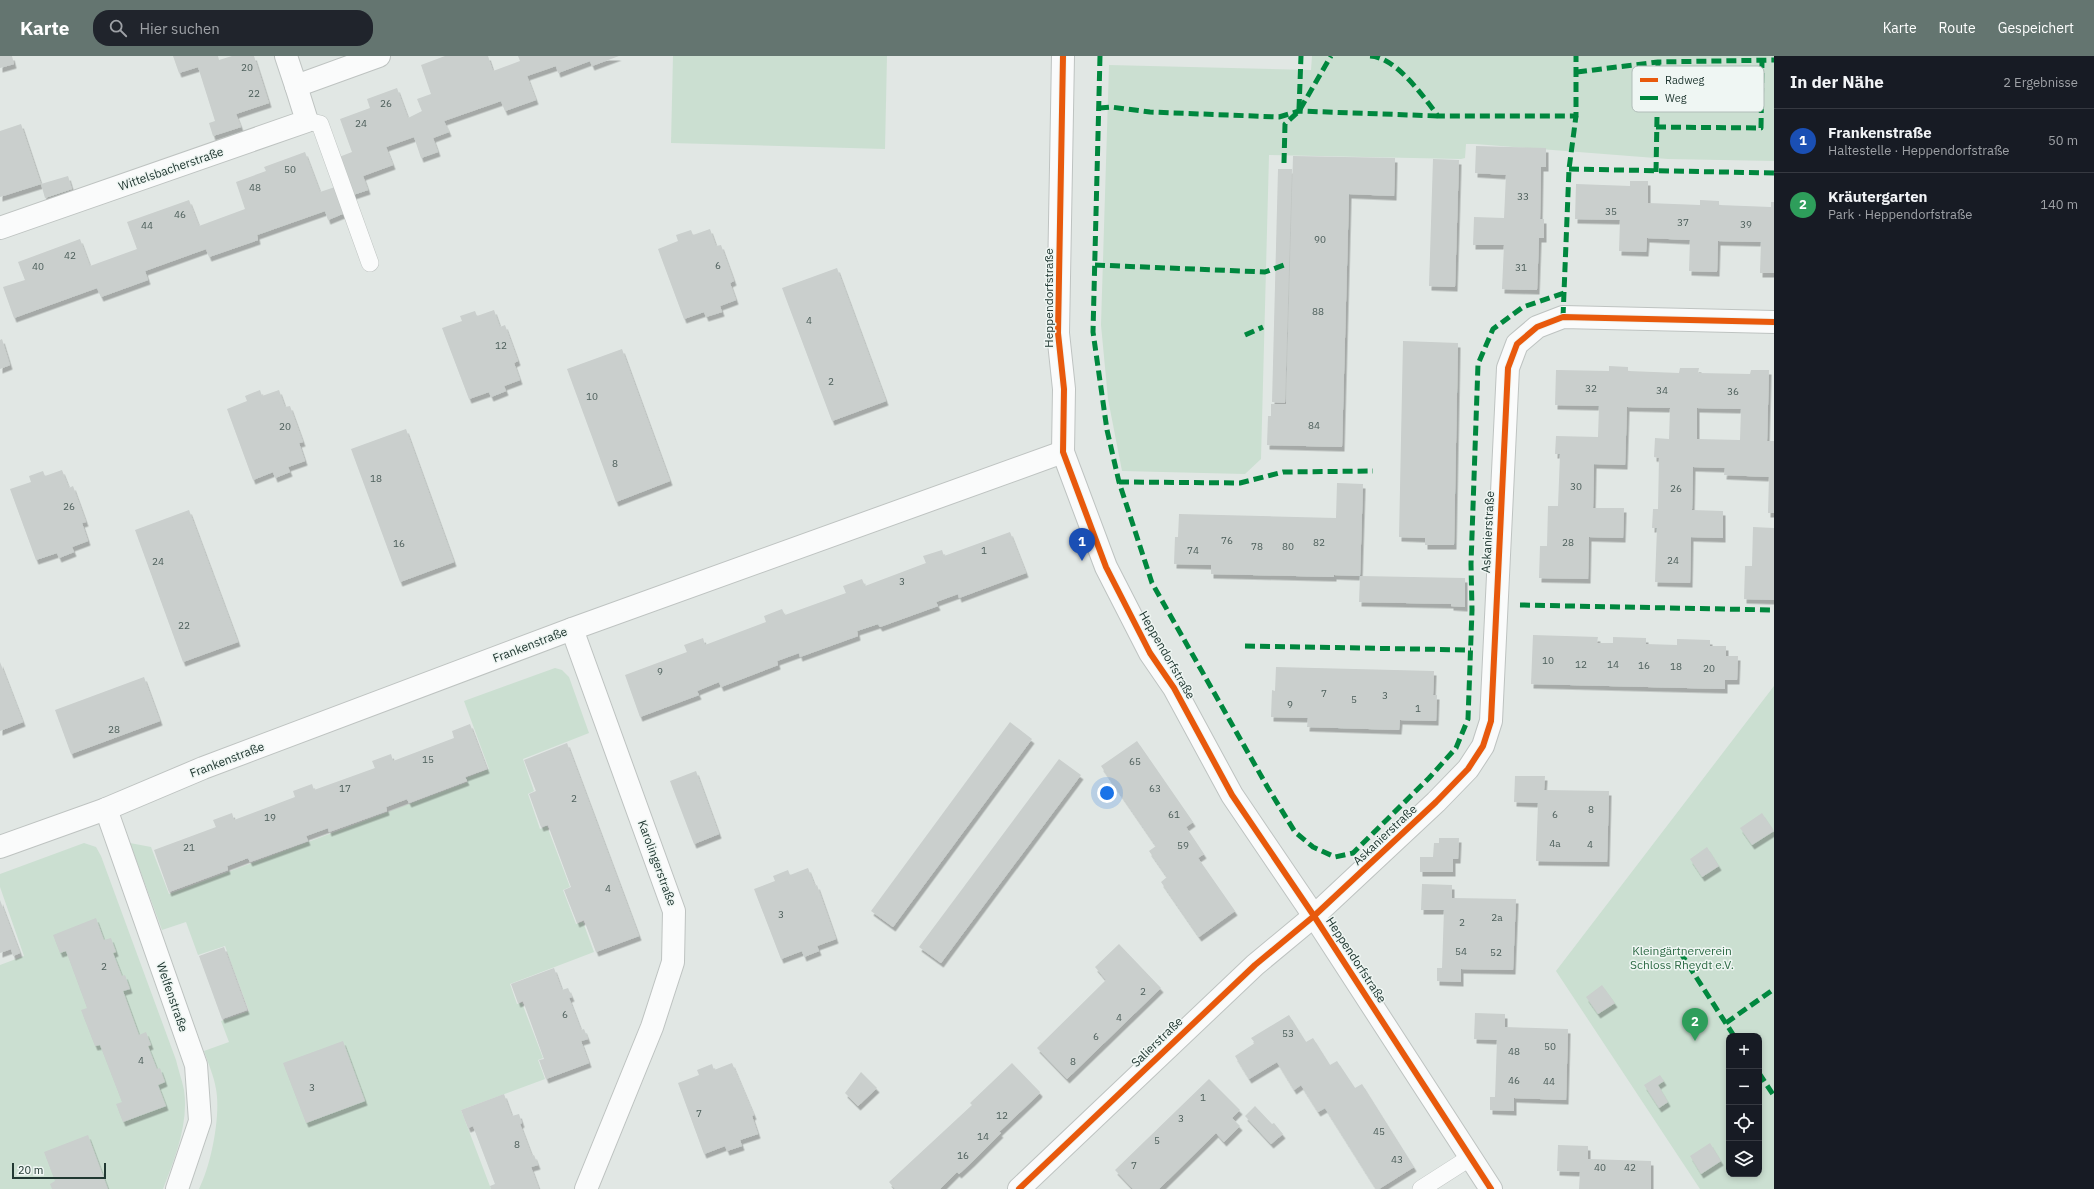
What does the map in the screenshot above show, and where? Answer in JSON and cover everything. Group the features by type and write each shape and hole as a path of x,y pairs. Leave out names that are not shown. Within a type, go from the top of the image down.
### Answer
{"street":[{"path":"286,56 307,121"},
{"path":"296,86 379,56"},
{"name":"Heppendorfstraße","path":"1063,56 1058,333 1064,389 1063,452 1106,567 1150,652 1174,688 1232,795 1314,916 1491,1189"},
{"name":"Wittelsbacherstraße","path":"0,228 307,121"},
{"name":"Askanierstraße","path":"1314,916 1436,802 1468,769 1483,746 1490,721 1508,368 1517,344 1537,327 1564,317 1774,322"},
{"name":"Frankenstraße","path":"0,847 106,808 203,768 572,629 1063,452"},
{"name":"Karolingerstraße","path":"572,629 674,911 673,962 652,1026 586,1189"},
{"name":"Welfenstraße","path":"106,808 196,1065 200,1121 177,1189"},
{"name":"Salierstraße","path":"1019,1189 1255,964 1314,916"}],"lane":[{"path":"307,121 320,124 370,263"},
{"path":"1421,1189 1471,1157"}],"green space":[{"path":"673,56 887,56 885,149 671,143"},
{"path":"1312,56 1774,56 1774,161 1668,159 1475,144 1466,144 1465,158 1461,159 1269,155 1261,459 1245,474 1122,471 1108,399 1101,325 1109,65 1311,70"},
{"path":"555,668 562,670 569,677 589,733 523,759 534,791 528,794 540,829 547,826 570,887 563,890 576,924 583,922 594,952 510,984 517,1004 522,1003 543,1058 538,1060 545,1079 461,1110 491,1189 199,1189 211,1154 217,1113 215,1084 204,1051 229,1042 221,1021 249,1011 225,946 198,955 186,922 162,930 130,843 151,847 169,894 468,782 466,778 489,769 464,701"},
{"name":"Kleingärtnerverein Schloss Rheydt e.V.","path":"1774,686 1774,1189 1700,1189 1556,971"},
{"path":"84,843 96,847 101,856 176,1060 184,1090 185,1115 183,1128 163,1189 0,1189 0,965 24,956 0,887 0,874"}],"building":[{"path":"0,56 12,56 14,64 0,68"},
{"path":"173,56 218,56 219,60 232,56 254,56 269,103 236,114 241,127 213,136 209,123 215,121 198,67 179,73"},
{"path":"445,56 488,56 493,71 520,61 518,56 619,56 592,66 590,61 558,73 556,66 527,76 536,100 505,111 501,101 444,121 449,132 433,138 438,152 421,158 414,137 386,147 393,165 363,176 368,190 353,195 339,157 352,152 340,119 370,108 367,99 397,88 408,118 422,111 417,99 431,94 421,65"},
{"path":"21,124 41,184 0,197 0,131"},
{"path":"1476,146 1546,148 1546,167 1541,167 1540,219 1544,219 1544,238 1539,238 1537,290 1502,289 1504,245 1473,245 1474,217 1504,218 1506,175 1475,173"},
{"path":"305,152 320,192 335,187 345,213 328,220 325,211 257,235 258,240 209,257 206,249 145,271 148,280 101,297 97,288 14,318 3,287 25,280 18,262 80,239 90,266 137,249 127,222 189,200 199,226 245,209 236,182 266,171 264,167"},
{"path":"1293,156 1395,158 1394,196 1349,194 1342,447 1267,445 1268,416 1271,416 1271,404 1286,404"},
{"path":"1433,159 1459,160 1455,287 1429,286"},
{"path":"1278,169 1292,169 1285,403 1272,402"},
{"path":"68,176 72,189 45,198 41,184"},
{"path":"1630,181 1648,181 1648,203 1700,205 1700,200 1719,201 1719,205 1771,207 1771,202 1774,202 1774,273 1760,273 1761,242 1718,241 1717,272 1689,271 1690,240 1647,238 1646,252 1619,251 1620,220 1575,219 1576,184 1630,186"},
{"path":"710,229 716,246 721,245 734,281 730,283 736,300 720,306 722,312 706,317 704,312 684,319 658,249 678,241 676,235 691,230 693,235"},
{"path":"837,268 886,401 832,421 782,288"},
{"path":"494,310 500,327 505,325 518,361 514,363 520,380 504,386 506,391 491,397 489,392 469,399 442,328 462,321 460,316 475,311 477,316"},
{"path":"2,339 10,365 0,369 0,340"},
{"path":"1403,341 1458,343 1454,545 1425,545 1425,538 1399,537"},
{"path":"622,349 670,481 616,502 567,369"},
{"path":"1609,366 1628,367 1628,371 1679,373 1680,368 1699,368 1698,373 1750,374 1751,370 1769,370 1767,441 1774,441 1774,513 1768,513 1769,477 1724,475 1725,468 1693,467 1692,510 1723,511 1723,538 1691,537 1690,583 1655,582 1657,528 1652,528 1653,509 1658,509 1659,458 1654,457 1655,438 1669,439 1670,408 1627,407 1625,465 1594,464 1593,508 1624,508 1623,538 1589,537 1588,579 1539,578 1540,546 1547,546 1548,506 1558,506 1560,454 1555,454 1556,436 1598,437 1599,406 1555,405 1556,370 1609,371","holes":["1697,408 1741,409 1740,440 1697,439"]},
{"path":"260,390 262,396 279,390 285,407 290,406 303,442 299,443 305,461 288,467 290,472 275,478 273,472 253,480 227,409 247,401 245,396"},
{"path":"406,429 454,562 400,582 351,449"},
{"path":"62,470 69,488 73,486 86,522 82,523 88,541 72,547 74,552 59,558 57,553 36,560 10,489 31,482 29,476 43,471 45,476"},
{"path":"1337,483 1363,484 1360,576 1334,575 1334,577 1211,574 1211,565 1174,564 1175,537 1178,537 1179,514 1336,518"},
{"path":"189,510 238,642 183,662 135,530"},
{"path":"1753,527 1774,528 1774,600 1744,599 1745,566 1752,566"},
{"path":"1010,532 1026,573 959,598 958,594 936,602 938,606 880,627 878,624 857,631 858,636 800,657 799,653 777,661 778,665 721,687 719,682 697,691 699,695 640,717 625,675 687,652 684,645 703,638 705,645 766,622 764,616 782,609 785,615 846,593 843,586 862,579 865,586 926,563 923,556 942,550 944,556"},
{"path":"1360,576 1465,578 1465,607 1451,606 1451,604 1359,602"},
{"path":"1533,635 1598,637 1597,643 1613,643 1613,637 1646,638 1646,644 1677,645 1677,639 1710,640 1710,646 1726,646 1726,656 1738,656 1737,680 1725,680 1725,689 1531,684"},
{"path":"0,662 23,722 0,731"},
{"path":"1276,667 1434,671 1433,695 1437,695 1436,721 1400,720 1399,730 1307,727 1308,718 1271,717 1272,690 1275,691"},
{"path":"144,677 160,721 71,754 55,710"},
{"path":"1010,722 1032,739 893,927 871,911"},
{"path":"470,724 487,769 465,777 467,781 409,803 407,799 386,807 387,811 329,832 328,828 306,836 308,841 250,862 248,858 227,866 228,870 169,892 154,850 216,827 213,820 232,813 234,820 295,797 293,791 312,784 314,790 375,768 372,761 391,754 393,761 454,738 452,731"},
{"path":"1137,741 1193,822 1186,827 1204,854 1198,858 1235,911 1199,937 1161,882 1167,877 1149,851 1156,846 1101,766"},
{"path":"567,743 639,936 596,952 584,920 577,923 564,890 571,887 548,825 541,827 529,794 536,791 524,760"},
{"path":"1059,759 1081,775 941,963 919,947"},
{"path":"696,771 719,834 694,844 670,781"},
{"path":"1515,776 1545,776 1544,790 1609,791 1607,862 1536,861 1538,803 1514,802"},
{"path":"1762,813 1774,831 1752,845 1740,828"},
{"path":"1439,838 1459,838 1458,859 1453,859 1453,872 1420,872 1420,857 1433,857 1434,843 1439,843"},
{"path":"1707,847 1719,866 1702,877 1690,859"},
{"path":"808,868 815,886 817,885 836,939 817,946 819,951 804,957 802,951 781,959 754,889 775,881 773,876 788,870 790,875"},
{"path":"1422,884 1452,885 1452,898 1516,899 1513,970 1461,969 1461,982 1437,981 1437,968 1442,968 1444,910 1421,910"},
{"path":"0,900 20,953 13,956 11,949 0,953"},
{"path":"96,918 104,940 111,938 116,952 113,953 122,976 125,975 130,989 123,991 139,1035 146,1032 151,1045 148,1046 157,1069 160,1068 165,1082 158,1085 166,1106 123,1122 116,1104 122,1102 100,1045 95,1046 81,1010 87,1008 66,951 60,953 53,935"},
{"path":"1119,944 1161,988 1067,1079 1037,1048 1106,980 1095,967"},
{"path":"224,947 247,1010 222,1019 199,956"},
{"path":"554,968 562,990 568,988 572,997 569,998 581,1030 584,1029 588,1039 581,1041 589,1063 546,1079 539,1060 544,1059 523,1001 518,1003 511,984"},
{"path":"1602,985 1615,1003 1598,1014 1586,997"},
{"path":"1475,1013 1505,1014 1505,1027 1568,1029 1566,1100 1514,1098 1514,1111 1490,1110 1490,1097 1495,1097 1497,1040 1474,1039"},
{"path":"1289,1015 1306,1042 1313,1038 1330,1065 1337,1061 1355,1088 1362,1084 1414,1167 1379,1189 1376,1189 1325,1108 1318,1112 1301,1085 1294,1090 1277,1062 1249,1079 1235,1056 1255,1043 1251,1038"},
{"path":"343,1041 365,1101 306,1123 283,1063"},
{"path":"732,1063 754,1115 752,1116 758,1134 740,1140 742,1146 727,1151 725,1146 704,1154 678,1083 699,1075 697,1070 712,1064 714,1070"},
{"path":"1012,1063 1040,1092 1039,1094 999,1132 1001,1133 972,1162 959,1174 957,1172 940,1189 895,1189 889,1182 972,1105 970,1103"},
{"path":"861,1072 877,1088 858,1106 845,1093"},
{"path":"1660,1075 1664,1081 1658,1085 1668,1102 1659,1108 1644,1085"},
{"path":"1209,1079 1240,1110 1232,1118 1240,1126 1224,1142 1216,1133 1159,1189 1133,1189 1115,1170"},
{"path":"504,1094 512,1116 519,1114 522,1123 520,1124 532,1156 534,1155 538,1165 531,1167 539,1189 491,1189 490,1186 495,1184 473,1126 468,1128 461,1110"},
{"path":"1255,1106 1272,1124 1274,1123 1283,1134 1271,1144 1245,1116"},
{"path":"88,1135 108,1189 52,1189 50,1184 55,1181 44,1152"},
{"path":"1710,1143 1721,1161 1701,1174 1690,1156"},
{"path":"1558,1145 1588,1146 1588,1159 1651,1161 1651,1189 1579,1189 1580,1172 1557,1171"}],"marked path":[{"path":"1100,56 1093,332 1107,430 1119,482 1152,583 1268,788 1295,832 1313,847 1335,857 1353,853 1429,778 1456,748 1468,719 1472,610 1471,564 1478,364 1493,329 1523,307 1564,293"},
{"path":"1299,109 1301,56"},
{"path":"1284,163 1285,124 1299,111 1331,56"},
{"path":"1370,56 1380,58 1399,70 1417,88 1438,116 1576,116 1576,56"},
{"path":"1577,72 1658,62 1774,60"},
{"path":"1762,61 1762,66"},
{"path":"1658,62 1658,66"},
{"path":"1099,108 1111,107 1150,112 1279,117 1299,111 1438,116"},
{"path":"1656,172 1657,112"},
{"path":"1656,127 1761,128 1761,112"},
{"path":"1563,317 1569,169 1576,116"},
{"path":"1569,169 1774,173"},
{"path":"1095,265 1265,272 1284,265"},
{"path":"1245,335 1263,327"},
{"path":"1119,482 1240,483 1283,472 1373,471"},
{"path":"1520,605 1774,610"},
{"path":"1245,646 1471,650"},
{"path":"1680,952 1732,1033"},
{"path":"1726,1023 1774,989"},
{"path":"1762,1078 1774,1096"}],"cycle path":[{"path":"1063,56 1058,333 1064,389 1063,452 1106,567 1150,653 1174,688 1232,795 1314,916 1491,1189"},
{"path":"1019,1189 1255,965 1314,916 1436,802 1468,769 1483,746 1491,721 1508,368 1517,344 1537,327 1563,317 1774,322"}],"place":[{"name":"Frankenstraße","path":"1082,561"},
{"name":"Kräutergarten","path":"1695,1041"}]}
